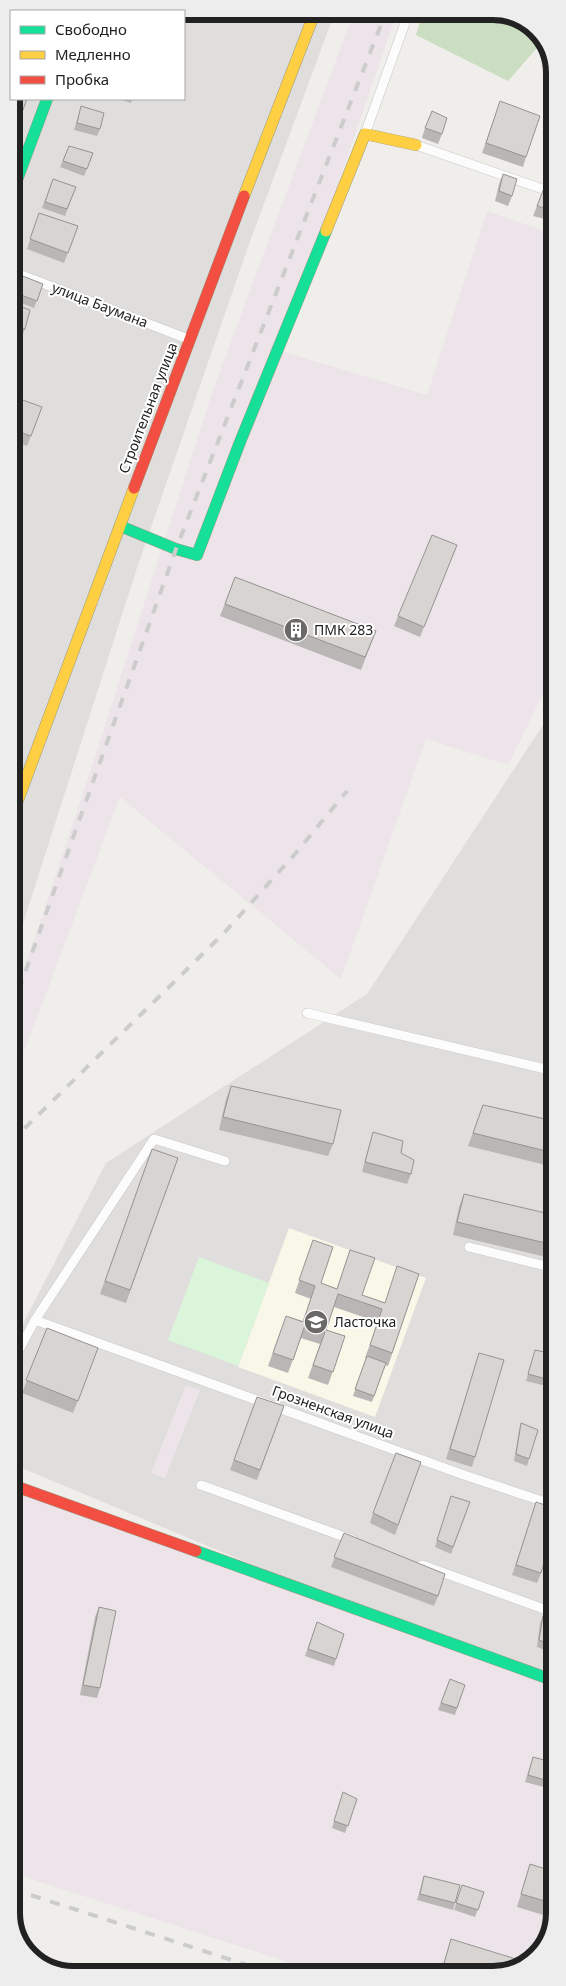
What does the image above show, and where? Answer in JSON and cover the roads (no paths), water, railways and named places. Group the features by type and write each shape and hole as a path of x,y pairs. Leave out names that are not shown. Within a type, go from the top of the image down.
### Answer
{"street":[{"name":"Строительная улица","path":"20,792 189,340 312,20"},
{"path":"20,172 47,100"},
{"path":"120,526 176,549 197,555 240,442 365,134 416,145"},
{"path":"20,1488 546,1679"}],"lane":[{"path":"365,134 406,20"},
{"path":"416,145 546,190"},
{"name":"улица Баумана","path":"20,274 189,340"},
{"path":"307,1014 546,1069"},
{"path":"20,1348 35,1320 154,1139 225,1161"},
{"path":"470,1247 546,1266"},
{"name":"Грозненская улица","path":"35,1320 464,1475 546,1502"},
{"path":"201,1485 359,1542"},
{"path":"415,1563 546,1611"}],"railway":[{"path":"20,987 176,549 383,20"},
{"path":"20,1134 224,933 295,854 347,791"},
{"path":"20,1892 250,1966"}],"place":[{"name":"ПМК 283","path":"296,630"},
{"name":"Ласточка","path":"316,1322"}]}
